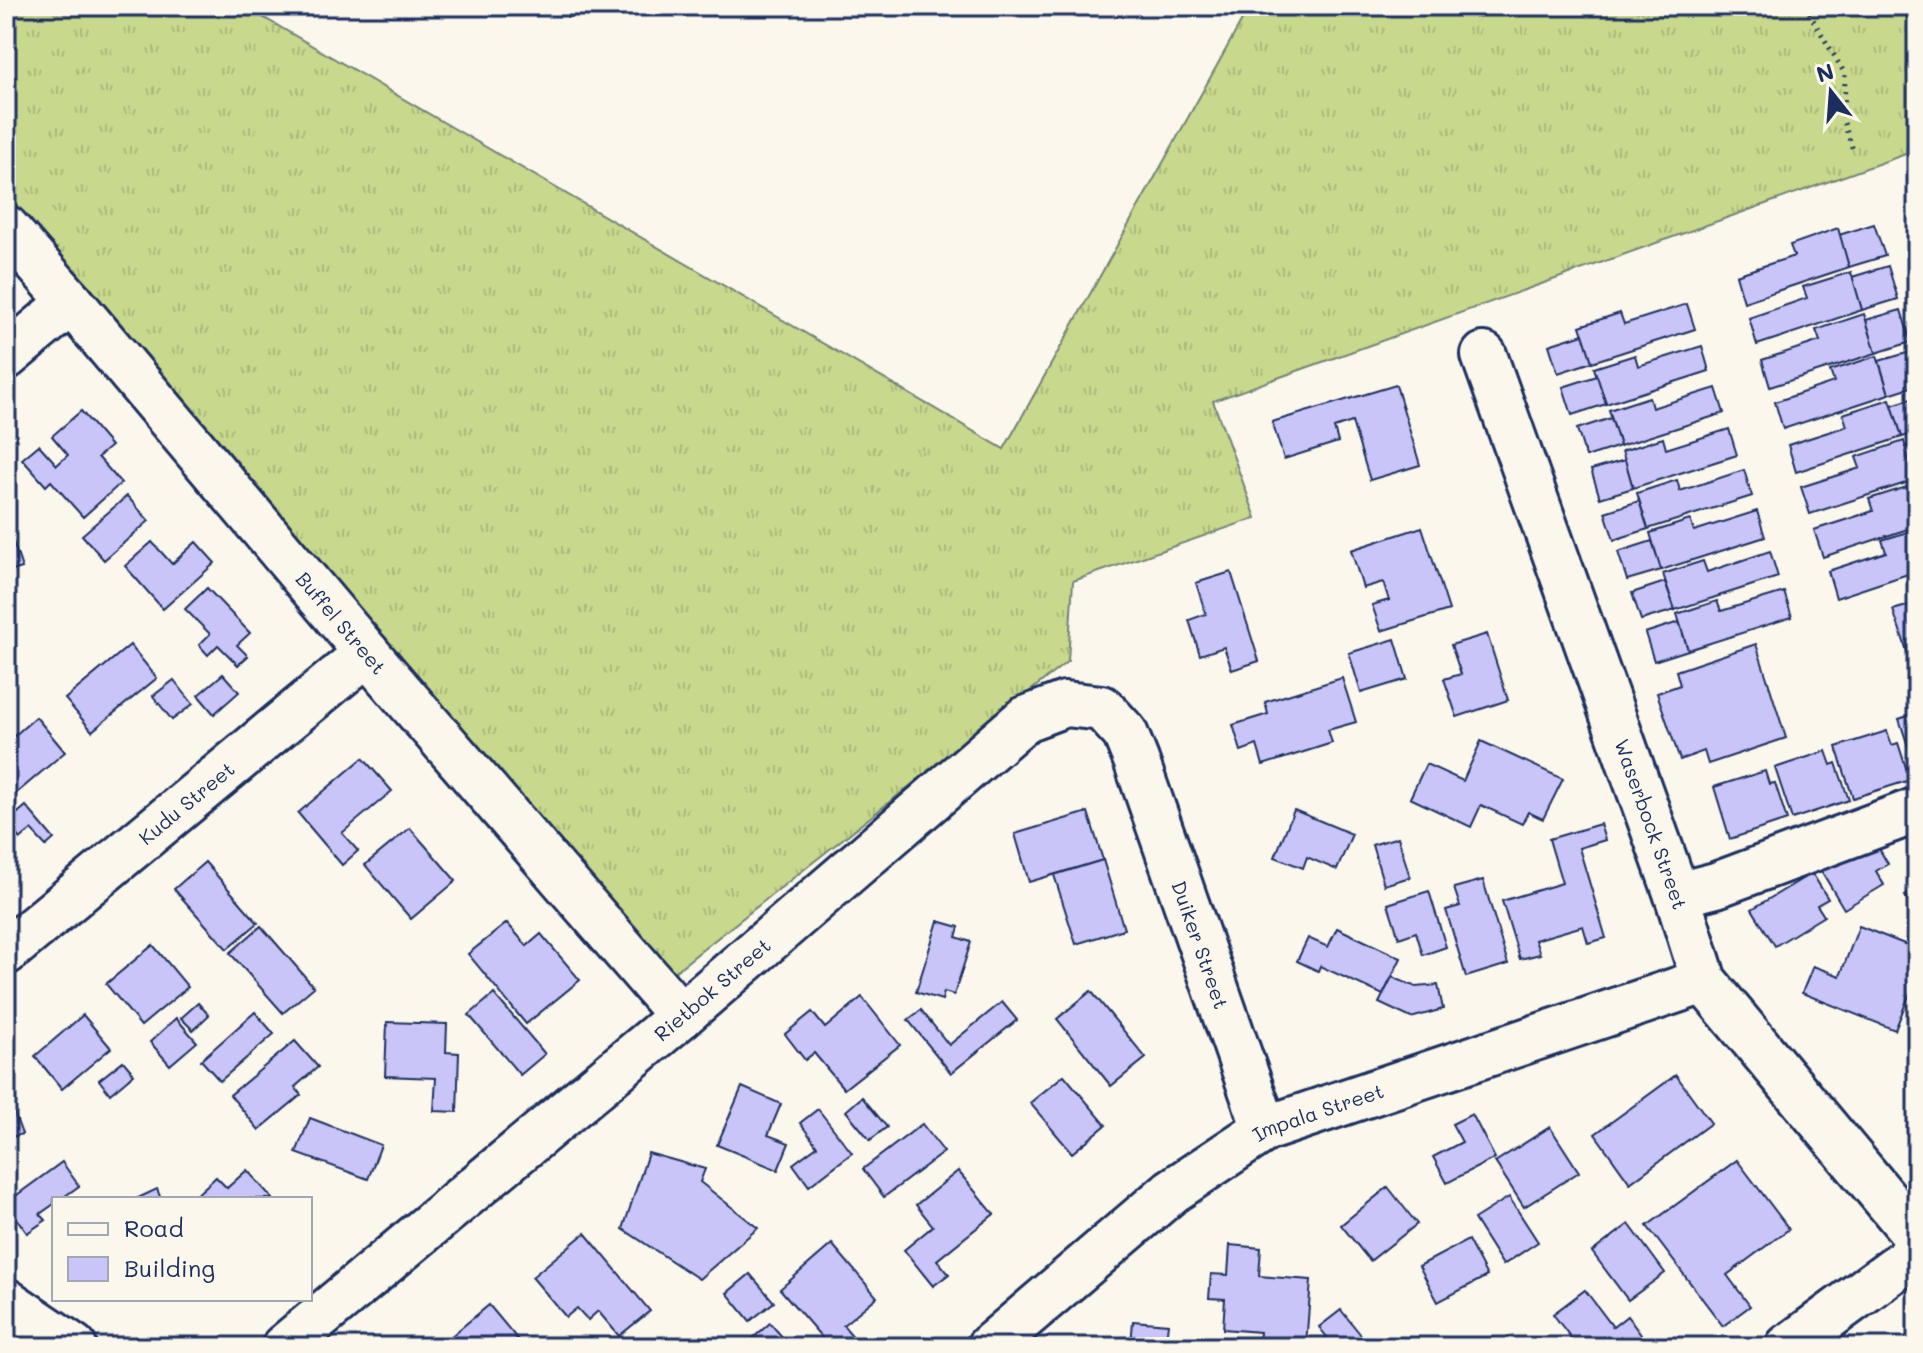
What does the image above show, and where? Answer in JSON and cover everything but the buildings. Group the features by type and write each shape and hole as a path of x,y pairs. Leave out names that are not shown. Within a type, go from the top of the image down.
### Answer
{"street":[{"name":"Buffel Street","path":"6,228 681,1016"},
{"path":"6,357 71,302"},
{"name":"Waserbock Street","path":"1484,355 1696,890 1704,981 1917,1237"},
{"name":"Kudu Street","path":"6,952 367,653"},
{"name":"Rietbok Street","path":"284,1347 681,1016 1025,719 1065,704 1102,708 1125,733 1136,760"},
{"name":"Duiker Street","path":"1136,760 1265,1129"},
{"path":"1696,890 1917,810"},
{"name":"Impala Street","path":"989,1347 1172,1191 1265,1129 1704,981"},
{"path":"1788,1347 1917,1252"},
{"path":"6,1301 74,1347"}],"path":[{"path":"1805,6 1845,74 1844,123 1853,150"}],"green space":[{"path":"6,6 244,6 1004,449 1250,6 1917,6 1917,150 1213,401 1256,518 1073,581 1068,661 673,973 6,196"}]}
